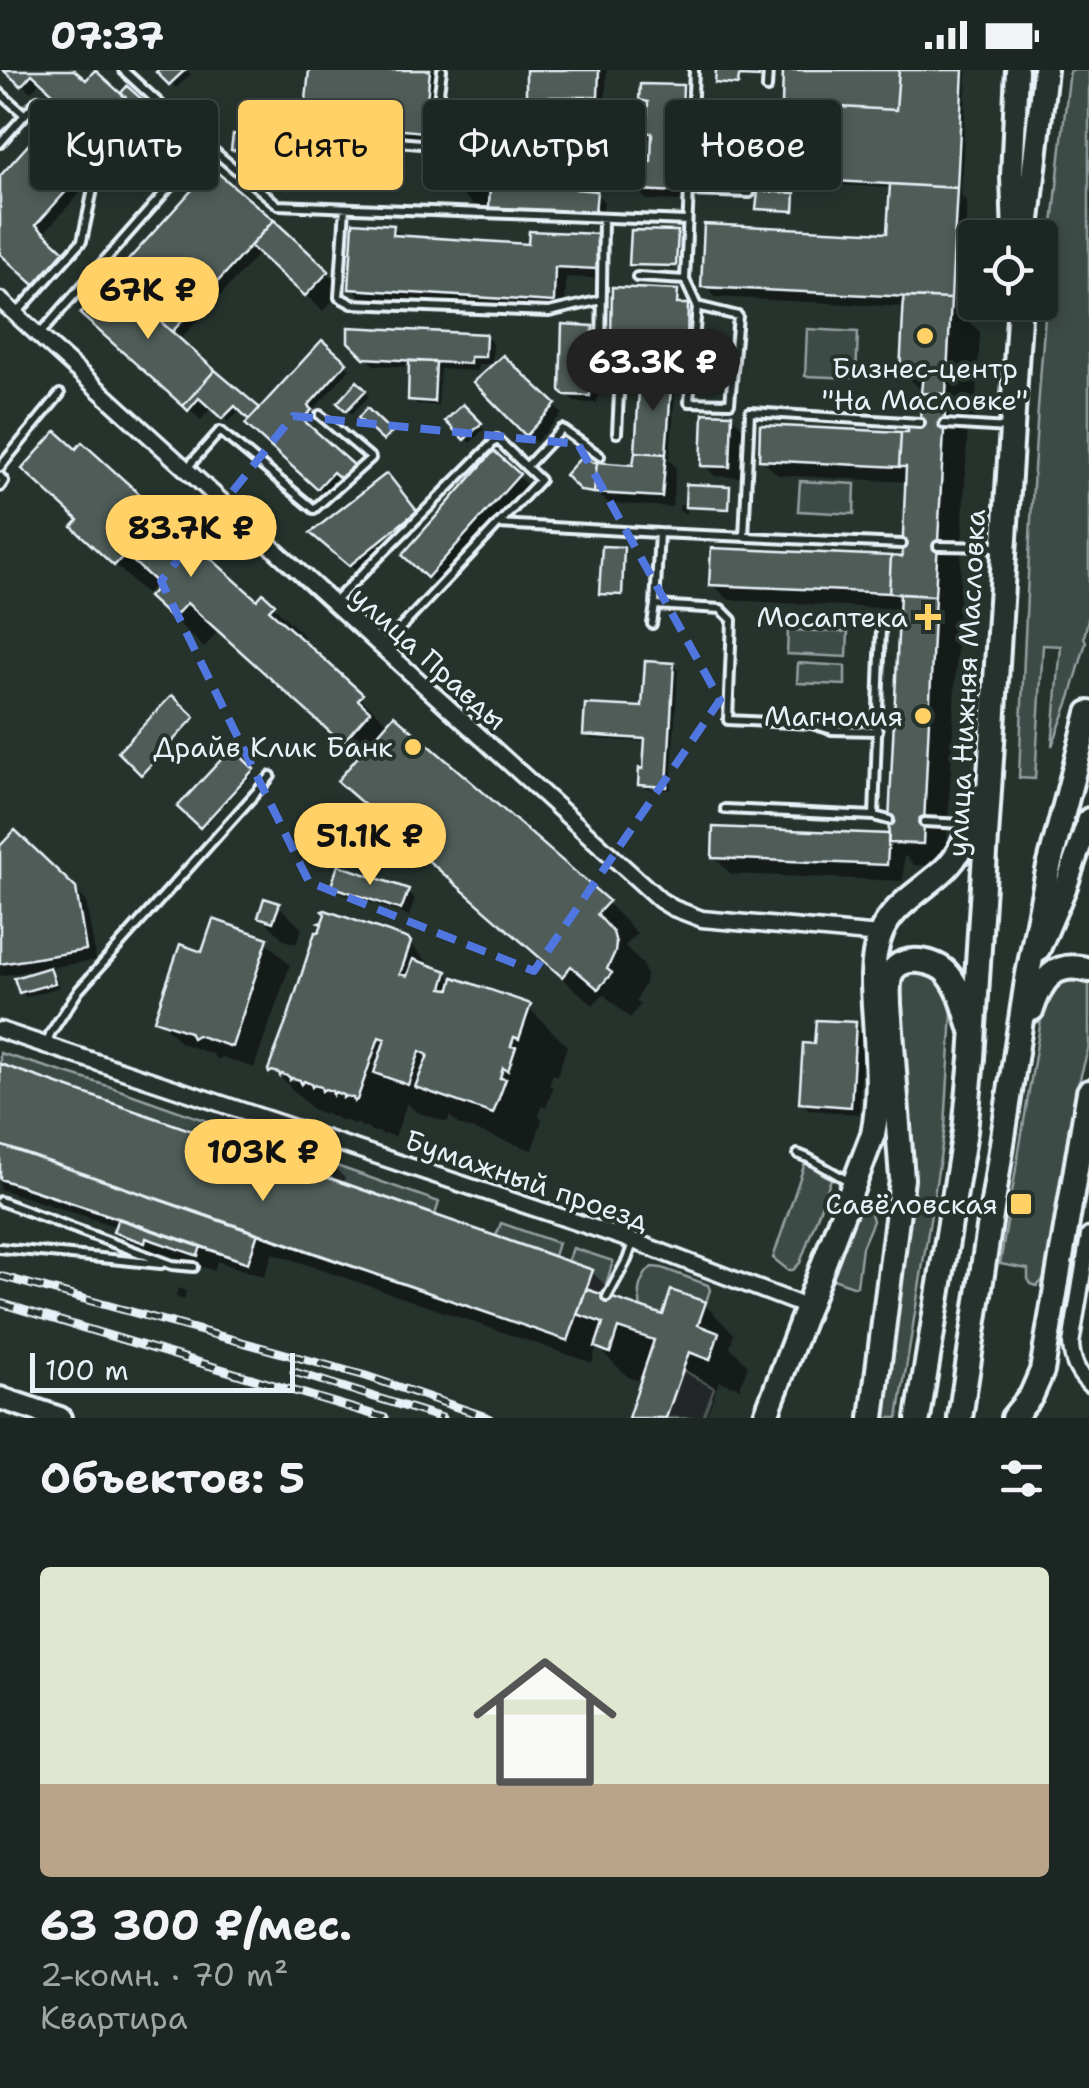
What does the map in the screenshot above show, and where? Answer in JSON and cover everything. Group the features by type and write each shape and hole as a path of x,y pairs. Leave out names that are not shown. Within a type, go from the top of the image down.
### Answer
{"main road":[{"path":"1028,220 1045,70"},
{"name":"улица Нижняя Масловка","path":"972,1058 1018,320"},
{"path":"960,1418 1028,974 1048,871 1089,712"},
{"path":"765,1418 855,1186 876,1121 873,977 880,935 888,921 961,849 982,791 994,719"},
{"path":"872,1418 902,1179 890,979 897,966 922,962 945,970 956,985 972,1036 972,1058 965,1131 918,1418"},
{"path":"1014,1064 1042,984 1064,968 1089,970"},
{"path":"856,1418 889,1179 888,1131 877,1058"},
{"path":"1013,1418 1031,1396 1042,1371 1088,1095"}],"street":[{"path":"1013,220 1017,70"},
{"name":"улица Правды","path":"0,300 332,604 673,908 718,922 880,935"},
{"path":"1028,974 1066,886 1089,819"},
{"name":"Бумажный проезд","path":"0,1030 633,1242 808,1307"},
{"path":"1089,1236 1070,1344 1078,1373 1089,1384"},
{"path":"0,1398 60,1418"}],"lane":[{"path":"16,314 82,241 96,175 160,104 122,70"},
{"path":"403,142 432,145 442,70"},
{"path":"693,100 694,70"},
{"path":"767,88 768,70"},
{"path":"0,93 25,115"},
{"path":"0,143 30,109"},
{"path":"218,154 278,206 688,221"},
{"path":"39,334 167,190"},
{"path":"697,306 738,316 730,403 688,402 697,306 685,280 689,190 750,193"},
{"path":"345,208 339,297 352,304 549,312 601,300"},
{"path":"603,218 600,355 666,359"},
{"path":"637,277 685,280"},
{"path":"617,433 621,356"},
{"path":"0,467 60,394"},
{"path":"744,536 750,412 920,423"},
{"path":"187,468 220,432 314,509 371,458 320,414"},
{"path":"944,424 1011,428"},
{"path":"526,467 562,429 600,456"},
{"path":"332,604 497,439 540,480 381,648"},
{"path":"0,476 4,481 0,487"},
{"path":"498,524 902,544"},
{"path":"652,624 659,533"},
{"path":"938,546 1004,547"},
{"path":"655,605 721,610 732,620 728,720 878,731"},
{"path":"874,816 881,628"},
{"path":"47,1045 79,990 271,776"},
{"path":"724,809 889,820"},
{"path":"924,822 971,824"},
{"path":"798,1154 855,1186"},
{"path":"0,1200 172,1265"},
{"path":"607,1297 633,1242"},
{"path":"0,1248 194,1268"}],"highlighted area":[{"path":"293,416 578,444 720,700 534,971 309,882 161,581"}],"shaded area":[{"path":"1070,70 1089,70 1089,615 1086,642 1052,746 1061,646 1043,645 1035,779 1019,778 1043,335 1044,320 1058,320 1058,220 1054,220"},
{"path":"807,329 858,332 856,378 805,376"},
{"path":"800,481 855,484 854,514 798,511"},
{"path":"788,630 848,632 847,657 787,654"},
{"path":"798,663 845,666 845,685 797,683"},
{"path":"909,972 934,977 945,988 951,1003 945,1127 898,1418 881,1418 913,1167 895,1001 899,978"},
{"path":"1065,976 1089,980 1089,1046 1073,1104 1045,1278 1037,1286 1028,1279 1028,1269 1000,1264 1045,996"},
{"path":"0,1053 108,1086 297,1153 293,1166 0,1064"},
{"path":"328,1163 439,1202 435,1215 324,1176"},
{"path":"805,1163 831,1179 800,1263 788,1270 773,1258"},
{"path":"863,1202 867,1203 873,1221 862,1247 857,1286 853,1286 830,1278"},
{"path":"501,1223 558,1243 554,1256 496,1236"},
{"path":"573,1248 613,1261 603,1295 586,1289 593,1270 568,1261"},
{"path":"652,1267 708,1285 706,1302 671,1291 663,1315 640,1307 641,1283"},
{"path":"683,1370 714,1388 703,1418 666,1418"}],"building":[{"path":"3,70 74,70 86,80 95,70 128,100 61,100 32,74 21,86"},
{"path":"158,70 185,70 169,85"},
{"path":"309,70 430,70 427,100 423,100 423,132 403,130 403,100 306,100"},
{"path":"526,70 599,70 598,97 526,97"},
{"path":"716,70 759,70 759,77 739,76 738,85 715,83"},
{"path":"783,70 899,70 896,110 841,107 841,100 782,100"},
{"path":"899,70 963,70 957,188 841,181 841,107 896,110"},
{"path":"640,84 683,85 683,100 665,100 665,190 680,192 634,190 645,190 645,162 651,162 652,133 645,132 648,102 639,100"},
{"path":"127,86 143,100 128,100 121,93"},
{"path":"233,134 238,135 238,151 231,150"},
{"path":"30,143 30,190 67,190 36,225 64,251 34,285 0,254 0,176"},
{"path":"218,173 274,220 172,332 112,278 192,190 218,190"},
{"path":"890,184 957,188 951,299 701,287 704,224 887,233"},
{"path":"490,190 597,191 595,213 489,208"},
{"path":"758,191 795,193 794,211 756,209"},
{"path":"274,220 329,271 305,296 250,246"},
{"path":"353,222 394,225 393,235 528,244 529,231 598,234 597,269 555,267 554,302 349,289"},
{"path":"631,230 678,231 676,266 629,265"},
{"path":"112,278 215,370 183,406 80,314"},
{"path":"612,287 678,290 677,304 688,304 687,341 611,339"},
{"name":"Бизнес-центр \"На Масловке\"","path":"904,297 951,299 946,394 921,393 923,373 900,372"},
{"path":"562,324 593,326 590,396 564,395 560,390"},
{"path":"348,327 486,334 485,357 470,357 470,364 364,358 348,342"},
{"path":"322,340 347,362 308,406 312,410 302,419 354,465 342,480 333,472 317,489 245,424"},
{"path":"503,355 556,404 526,436 473,382"},
{"path":"409,361 436,362 434,402 408,400"},
{"path":"215,370 260,408 249,420 235,406 222,419 199,398 188,411 183,406"},
{"path":"640,375 672,376 666,454 635,452"},
{"path":"357,381 366,390 346,411 337,403"},
{"path":"921,393 946,394 935,596 889,593 891,556 902,557 906,467 899,467 901,432 908,432 908,426 920,427"},
{"path":"463,404 482,423 464,440 445,421"},
{"path":"367,408 392,432 383,441 358,418"},
{"path":"703,413 732,414 730,467 701,466"},
{"path":"760,425 901,432 899,467 759,460"},
{"path":"56,431 76,449 82,442 257,600 263,593 275,604 269,610 363,694 358,700 370,711 342,743 187,603 172,619 148,597 159,585 125,554 114,566 72,527 78,520 22,469"},
{"path":"494,451 520,474 427,578 402,555"},
{"path":"635,452 666,454 662,497 594,493 597,462 633,465"},
{"path":"584,454 597,462 594,493 581,491 565,475"},
{"path":"387,473 417,511 349,566 310,533"},
{"path":"686,484 730,486 729,509 685,507"},
{"path":"602,546 624,547 622,595 599,594"},
{"path":"711,548 891,556 889,593 709,585"},
{"path":"900,594 935,596 923,844 888,843"},
{"path":"645,661 674,663 667,787 638,785 645,739 583,735 585,704 642,707"},
{"path":"172,695 195,717 141,775 118,752"},
{"path":"394,715 609,901 597,914 613,932 615,952 607,969 612,973 598,989 571,966 562,977 337,781"},
{"path":"232,748 254,769 200,828 177,807"},
{"path":"713,827 889,834 887,865 712,858"},
{"path":"15,830 76,888 86,950 0,964 0,846"},
{"path":"338,865 409,889 401,910 331,886"},
{"path":"264,898 280,903 273,922 258,917"},
{"path":"325,910 409,939 400,974 407,976 413,959 447,971 442,988 450,989 453,977 531,1004 519,1039 514,1037 511,1046 516,1047 508,1071 503,1068 500,1078 506,1079 493,1114 415,1087 428,1055 420,1051 408,1085 374,1073 385,1039 379,1037 354,1102 353,1098 343,1098 335,1092 333,1095 332,1091 322,1091 321,1087 304,1081 301,1084 300,1080 269,1073"},
{"path":"213,919 268,938 232,1047 197,1035 192,1038 189,1032 154,1020 180,944 202,952"},
{"path":"50,967 55,983 19,993 14,978"},
{"path":"816,1020 856,1022 851,1107 799,1103 803,1043 814,1044"},
{"path":"0,1064 293,1166 298,1149 330,1159 324,1176 593,1270 568,1341 258,1233 248,1263 201,1246 198,1256 146,1238 145,1243 113,1232 118,1218 0,1179"},
{"path":"0,1064 593,1270 568,1341 0,1145"},
{"path":"0,1145 258,1233 248,1263 0,1179"},
{"path":"298,1149 330,1159 324,1176 293,1166"},
{"path":"118,1218 201,1246 198,1256 146,1238 145,1243 113,1232"},
{"path":"586,1289 663,1315 671,1290 706,1302 698,1325 719,1333 710,1360 689,1352 666,1418 628,1418 654,1340 618,1328 610,1353 595,1347 603,1323 577,1314"}],"railway":[{"path":"0,1276 366,1376 489,1418"},
{"path":"0,1303 385,1418"},
{"path":"294,1372 442,1418"}],"place":[{"name":"Бизнес-центр \"На Масловке\"","path":"925,336"},
{"name":"Мосаптека","path":"928,617"},
{"name":"Магнолия","path":"923,716"},
{"name":"Драйв Клик Банк","path":"413,747"},
{"name":"Савёловская","path":"1021,1204"}]}
